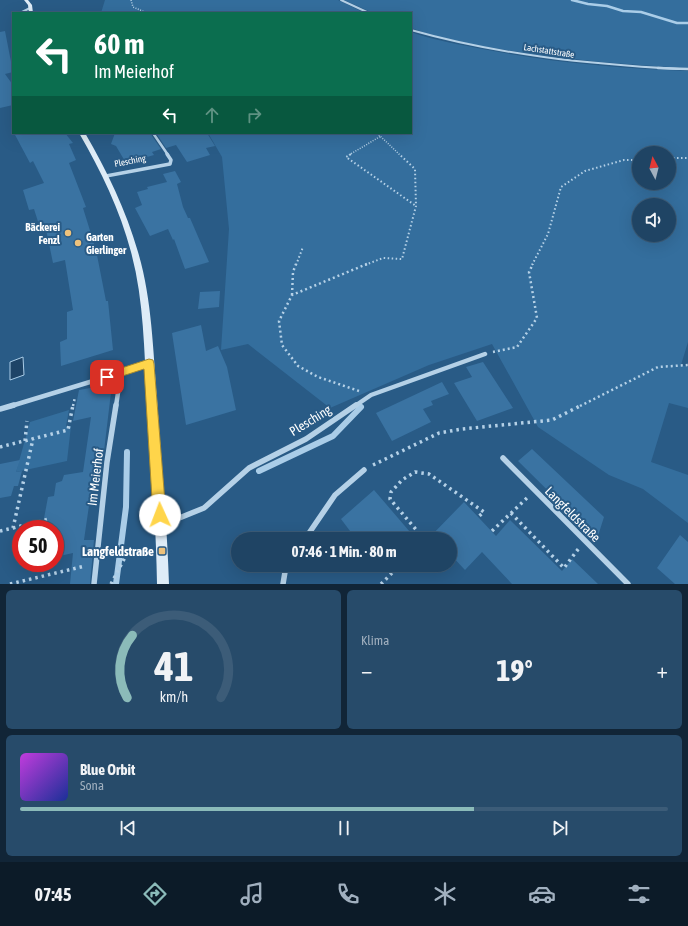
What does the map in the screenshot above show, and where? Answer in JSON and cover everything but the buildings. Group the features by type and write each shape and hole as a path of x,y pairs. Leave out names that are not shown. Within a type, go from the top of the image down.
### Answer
{"main road":[{"path":"26,0 31,11"},
{"name":"Plesching","path":"83,134 106,176 120,208 141,277 146,311 163,584"}],"street":[{"path":"341,0 367,12"},
{"name":"Lachstattstraße","path":"412,30 472,46 555,59 614,66 688,69"},
{"name":"Plesching","path":"106,176 170,164 171,160 153,134"},
{"name":"Plesching","path":"160,526 204,508 249,468 306,439 371,395 485,354"},
{"path":"0,409 149,364"},
{"name":"Im Meierhof","path":"94,584 107,462 122,373"},
{"name":"Langfeldstraße","path":"503,458 534,491 628,584"},
{"path":"310,532 335,495 364,470"},
{"path":"283,584 285,572"}],"path":[{"path":"131,0 133,7 145,12"},
{"path":"292,295 383,258 402,259 416,206 415,169 378,134"},
{"path":"381,136 346,157 416,206"},
{"path":"676,158 688,158"},
{"path":"485,354 517,347 537,318 529,272 548,234 561,187 585,171 624,160 632,160"},
{"path":"303,247 294,272 292,295 279,321 282,345 298,366 318,377 371,395"},
{"path":"364,470 439,433 462,429 552,420 658,367 688,365"},
{"path":"0,447 68,430 77,385"},
{"path":"25,441 27,421"},
{"path":"15,520 33,439"},
{"path":"418,532 390,499 391,492 402,480 415,472 429,474 484,512 478,517"},
{"path":"492,531 534,491"},
{"path":"511,513 564,568 584,541"},
{"path":"45,520 49,519"},
{"path":"0,531 12,528"},
{"path":"111,584 132,544"},
{"path":"10,584 96,563"},
{"path":"381,584 393,572"}],"shaded area":[{"path":"105,0 338,0 363,12 101,12"},
{"path":"344,0 688,0 688,68 620,64 574,59 529,54 470,44 412,28 412,12 371,12"},
{"path":"412,32 430,38 513,55 563,62 688,71 688,342 681,365 688,367 688,408 669,403 651,462 688,475 688,523 643,489 609,475 538,427 492,344 429,365 330,408 248,344 221,350 229,229 222,157 209,134 412,134"},
{"path":"23,357 24,375 10,380 10,362"},
{"path":"69,410 66,426 71,426 67,461 16,472 30,422"}],"waterway":[{"path":"572,0 588,4 607,6 623,11 641,12 677,23 688,23"},
{"path":"259,471 333,436 361,407"},
{"path":"116,584 126,507 127,452"}],"place":[{"name":"Bäckerei Fenzl","path":"68,233"},
{"name":"Garten Gierlinger","path":"78,243"},
{"name":"Langfeldstraße","path":"162,551"}],"route":[{"path":"107,377 149,364 160,515"}]}
